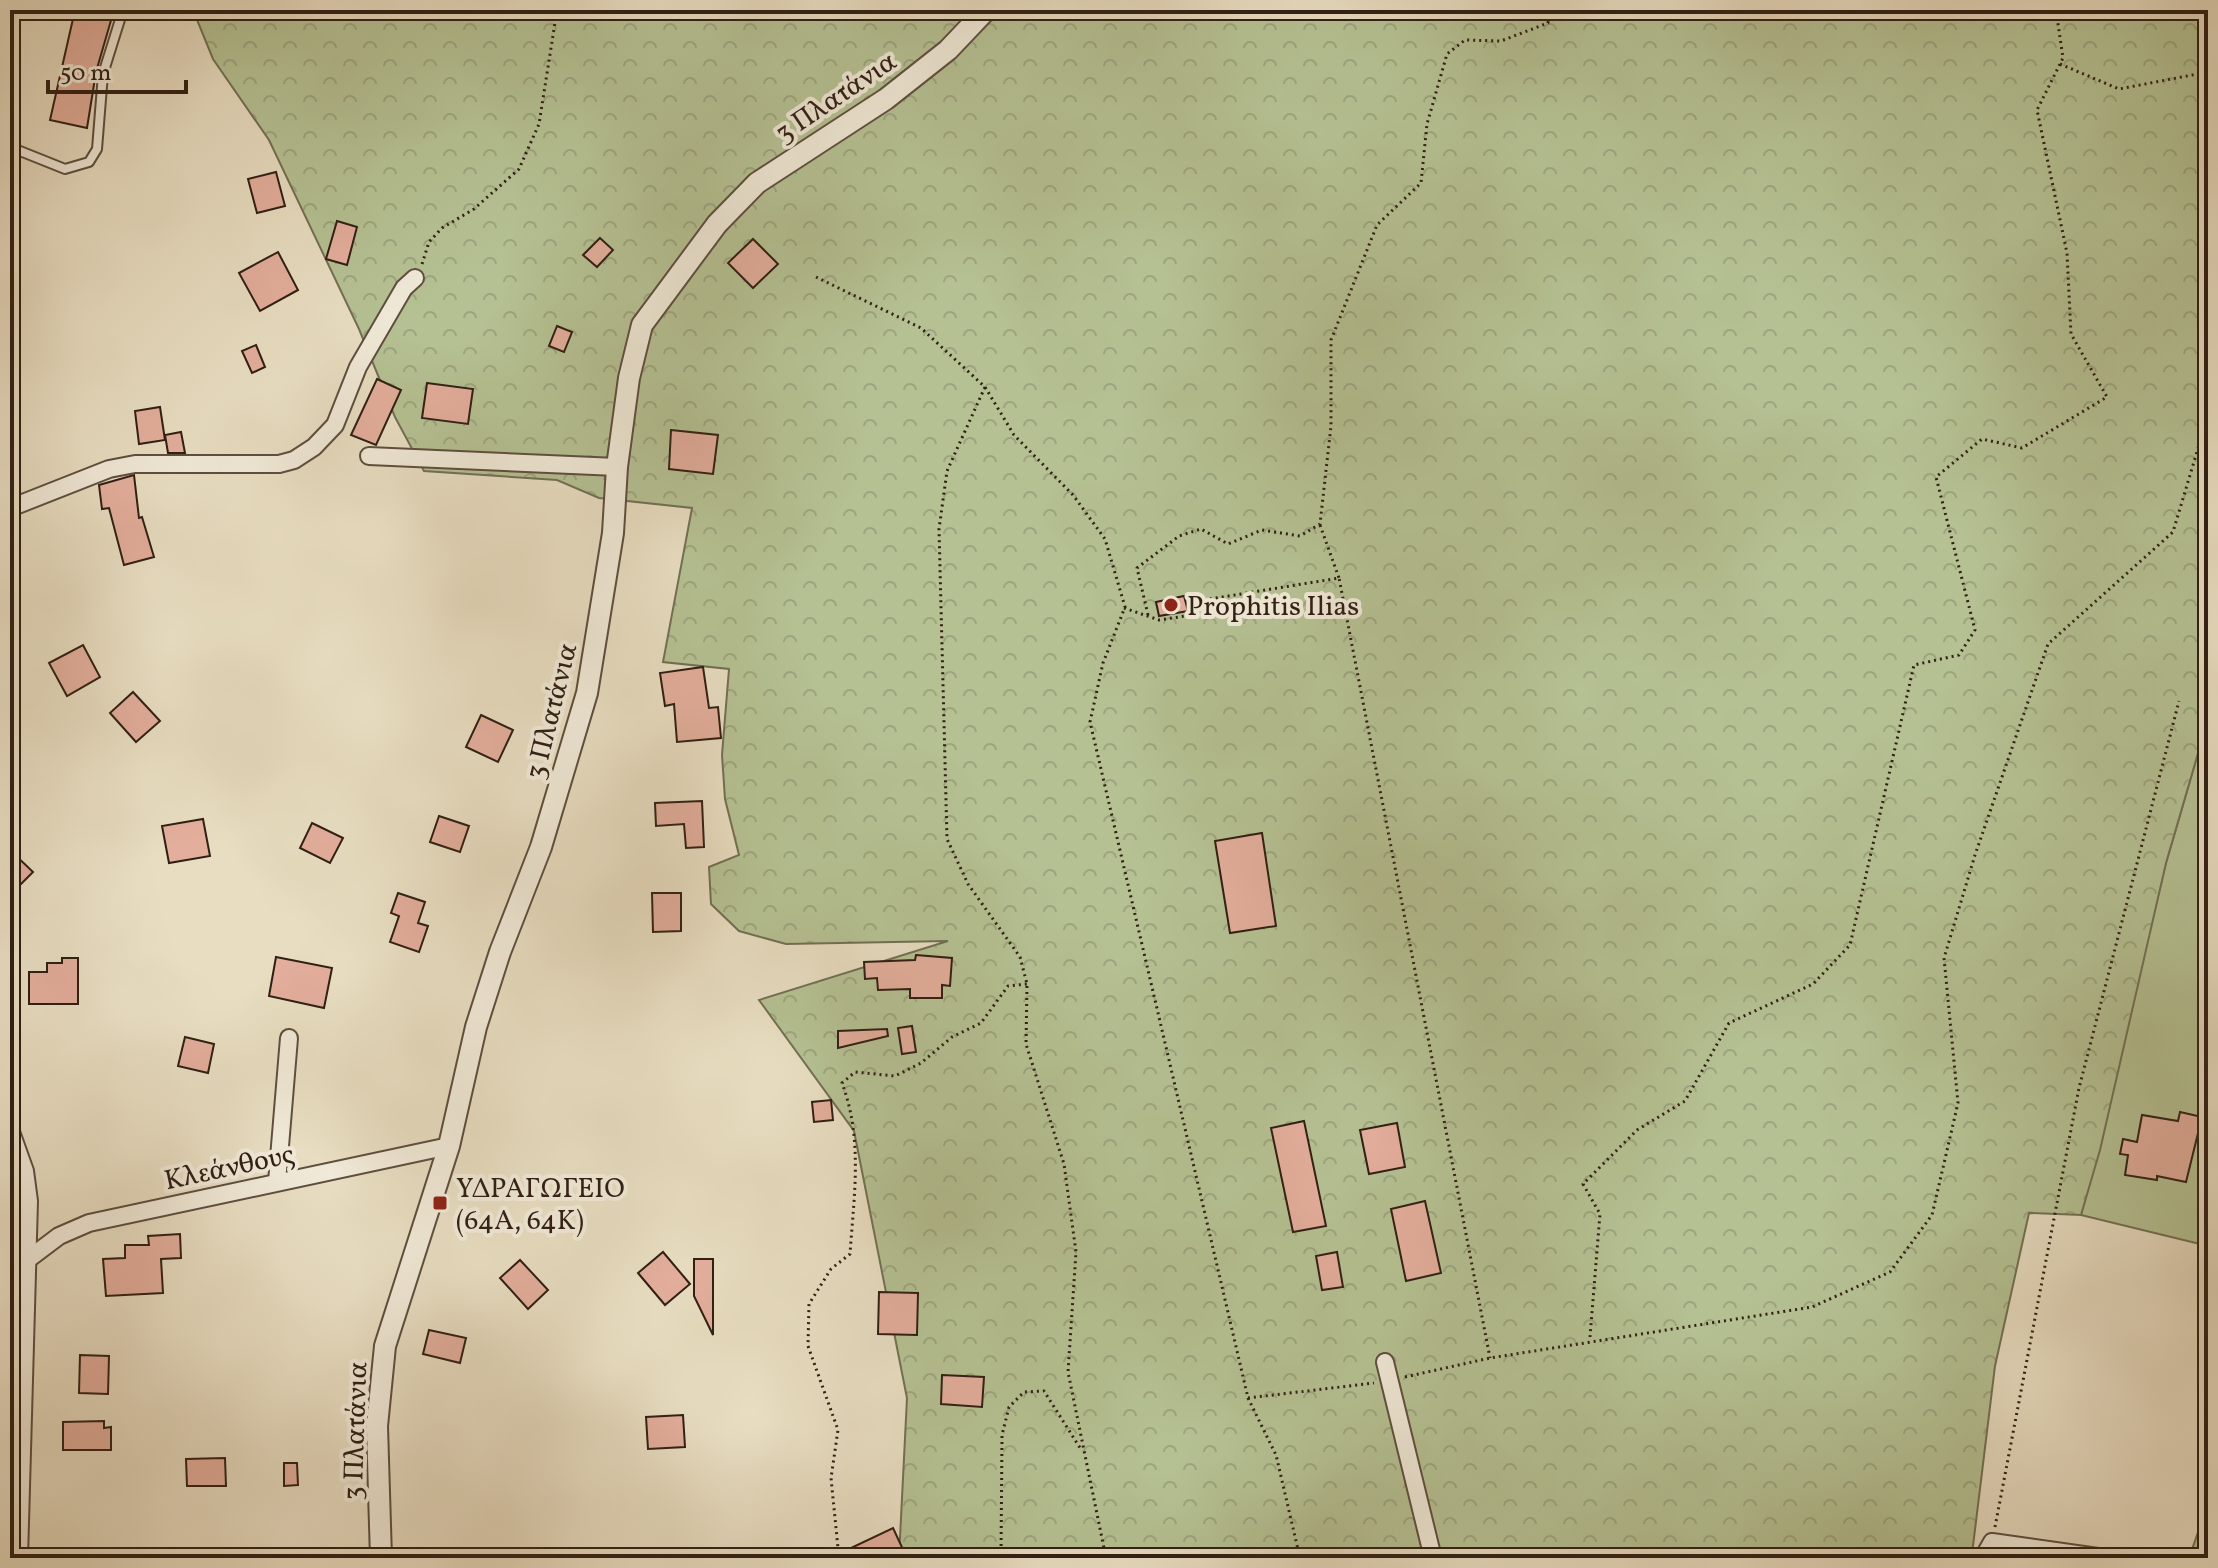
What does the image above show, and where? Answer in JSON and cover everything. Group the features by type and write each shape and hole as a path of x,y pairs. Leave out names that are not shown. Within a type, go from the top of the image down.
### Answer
{"street":[{"name":"3 Πλατάνια","path":"381,1558 377,1426 381,1368 402,1285 449,1146 476,1027 500,952 541,847 587,693 613,533 617,467 629,378 642,325 717,224 757,183 886,99 948,50 986,10"},
{"path":"10,508 109,469 135,464 279,464 306,454 335,425 358,367 404,288 415,278"},
{"path":"369,456 617,467"},
{"path":"277,1182 289,1038"},
{"path":"10,1129 28,1188 29,1257 19,1558"},
{"name":"Κλεάνθους","path":"10,1273 59,1236 89,1223 449,1146"},
{"path":"1385,1362 1433,1558"},
{"path":"1983,1558 1992,1542 2105,1558"}],"lane":[{"path":"10,147 65,169 84,165 94,156 103,74 123,10"}],"path":[{"path":"415,278 436,235 474,209 519,169 539,124 557,10"},
{"path":"1490,1358 1339,578 1320,524 1331,426 1331,340 1377,225 1421,183 1427,124 1447,54 1465,40 1501,41 1548,23 1549,10"},
{"path":"1590,1337 1600,1214 1583,1184 1637,1130 1685,1101 1729,1023 1813,984 1850,945 1914,665 1959,655 1975,630 1936,477 1982,439 2022,448 2107,397 2071,334 2067,253 2037,110 2063,58 2056,10"},
{"path":"2060,64 2119,89 2208,72"},
{"path":"816,277 921,328 985,387 1014,435 1073,495 1105,539 1124,608 1103,663 1090,722 1248,1398 1276,1455 1300,1558"},
{"path":"985,387 947,471 939,529 947,839 968,884 1020,957 1027,984 1026,1044 1064,1164 1076,1252 1068,1372 1106,1558"},
{"path":"1248,1398 1390,1381 1490,1358 1812,1307 1890,1272 1932,1215 1958,1103 1944,958 1975,855 2048,644 2173,532 2208,415"},
{"path":"1148,615 1137,568 1179,536 1201,529 1228,544 1262,530 1300,536 1320,524"},
{"path":"1124,608 1159,620 1192,615 1200,601 1339,578"},
{"path":"1992,1542 2079,1088 2179,701"},
{"path":"839,1558 831,1478 838,1430 808,1346 809,1304 831,1269 850,1254 857,1155 853,1112 842,1083 855,1072 895,1076 921,1063 952,1037 981,1023 1008,986 1027,984"},
{"path":"1001,1558 1002,1435 1009,1407 1024,1392 1044,1391 1084,1454"}],"green space":[{"path":"193,10 2208,10 2208,719 2166,863 2100,1150 2081,1215 2029,1213 1995,1366 1973,1546 1967,1558 899,1558 907,1398 854,1131 759,1000 948,941 786,944 739,931 711,904 709,867 739,855 725,799 722,755 729,669 663,662 692,508 599,498 557,480 424,471 395,417 359,329 269,140 213,59"},
{"path":"2208,719 2208,1246 2081,1215 2166,863"},
{"path":"2208,1504 2208,1558 2189,1558"}],"building":[{"path":"75,10 114,10 96,72 87,128 50,120"},
{"path":"276,172 285,206 257,213 248,179"},
{"path":"337,221 357,227 347,265 326,259"},
{"path":"600,238 613,250 597,267 583,255"},
{"path":"753,239 778,264 753,288 728,263"},
{"path":"278,252 298,290 260,311 239,273"},
{"path":"557,326 572,332 564,352 549,346"},
{"path":"256,345 265,367 252,373 242,351"},
{"path":"377,379 401,390 376,445 351,435"},
{"path":"427,383 473,389 468,424 422,418"},
{"path":"160,407 165,440 139,444 135,411"},
{"path":"671,430 718,435 713,474 669,469"},
{"path":"181,432 185,453 168,453 165,435"},
{"path":"134,475 139,518 142,517 154,557 124,565 109,508 102,509 99,485"},
{"name":"Prophitis Ilias","path":"1184,596 1188,611 1159,616 1156,602"},
{"path":"83,645 100,677 67,696 49,663"},
{"path":"703,667 709,708 718,707 721,738 677,742 674,704 665,706 660,673"},
{"path":"133,692 160,721 136,742 110,713"},
{"path":"481,715 513,730 498,762 466,747"},
{"path":"702,801 704,847 686,848 684,824 656,826 655,803"},
{"path":"439,816 469,826 460,852 430,842"},
{"path":"203,819 210,856 169,863 162,826"},
{"path":"312,823 343,838 330,863 300,848"},
{"path":"1262,833 1276,926 1230,933 1215,841"},
{"path":"10,850 33,872 10,895"},
{"path":"398,893 425,902 418,923 428,926 419,952 390,942 399,916 391,913"},
{"path":"652,893 681,893 681,931 653,932"},
{"path":"916,955 952,958 950,986 942,985 942,998 910,998 910,989 878,990 877,978 865,979 864,962 915,960"},
{"path":"276,957 332,968 324,1008 269,996"},
{"path":"62,958 78,958 78,1004 29,1004 29,972 47,972 47,963 62,963"},
{"path":"912,1026 916,1052 902,1054 898,1028"},
{"path":"887,1029 888,1036 838,1048 838,1031"},
{"path":"185,1037 214,1044 208,1073 178,1066"},
{"path":"831,1100 833,1120 814,1122 812,1102"},
{"path":"2180,1112 2202,1117 2186,1182 2157,1176 2157,1180 2125,1175 2128,1155 2120,1154 2123,1139 2137,1142 2142,1115 2178,1121"},
{"path":"1304,1121 1326,1226 1293,1232 1271,1128"},
{"path":"1397,1123 1405,1167 1369,1174 1360,1130"},
{"path":"1425,1201 1441,1273 1406,1281 1391,1209"},
{"path":"180,1234 181,1258 161,1259 163,1293 106,1296 103,1259 125,1258 125,1245 149,1245 148,1236"},
{"path":"663,1252 690,1284 665,1305 638,1273"},
{"path":"1337,1252 1343,1287 1322,1290 1316,1256"},
{"path":"694,1259 713,1259 713,1335 694,1296"},
{"path":"520,1260 548,1290 528,1309 500,1278"},
{"path":"879,1292 918,1293 917,1335 878,1334"},
{"path":"429,1330 466,1338 460,1363 423,1354"},
{"path":"80,1355 109,1356 108,1394 79,1393"},
{"path":"942,1375 984,1377 982,1407 941,1404"},
{"path":"683,1415 685,1447 648,1449 646,1417"},
{"path":"104,1421 104,1428 111,1427 111,1450 63,1450 63,1422"},
{"path":"225,1458 226,1486 187,1486 186,1459"},
{"path":"284,1463 297,1463 298,1485 284,1486"},
{"path":"893,1528 907,1558 830,1558"}],"place":[{"name":"Prophitis Ilias","path":"1171,605"},
{"name":"ΥΔΡΑΓΩΓΕΙΟ (64Α, 64Κ)","path":"440,1203"}]}
